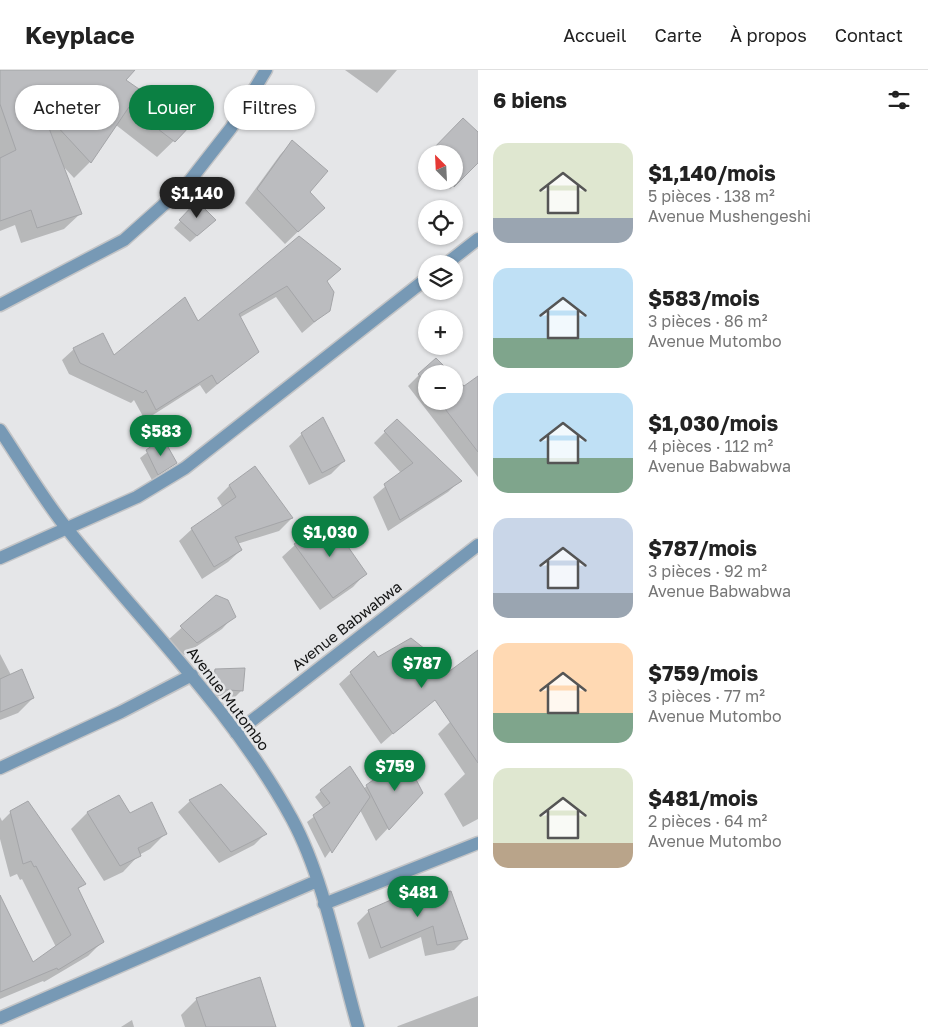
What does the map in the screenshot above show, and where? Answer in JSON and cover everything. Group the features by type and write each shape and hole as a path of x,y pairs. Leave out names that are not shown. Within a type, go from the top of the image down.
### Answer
{"street":[{"path":"0,305 124,240 188,183 231,128 266,70"},
{"path":"458,255 478,239"},
{"path":"0,558 137,497 185,468 418,285"},
{"name":"Avenue Mutombo","path":"0,430 66,529 192,676 236,733 292,819 317,881 358,1027"},
{"name":"Avenue Babwabwa","path":"236,733 478,545"},
{"path":"0,768 122,712 192,676"},
{"path":"324,904 478,843"},
{"path":"0,1018 317,881"}],"building":[{"path":"0,70 135,70 126,80 133,85 129,85 129,107 119,122 119,85 15,85 15,130 50,130 82,214 37,228 31,210 0,221 0,158 16,150 0,104"},
{"path":"463,118 478,132 478,163 463,178 463,145 437,145"},
{"path":"60,130 113,130 91,163"},
{"path":"159,130 186,130 175,142"},
{"path":"292,140 328,171 310,192 325,208 298,232 257,189"},
{"path":"197,201 216,220 197,236 179,220"},
{"path":"299,236 341,269 327,281 334,292 330,311 314,322 287,286 239,314 259,352 217,384 212,375 156,410 146,390 143,393 80,363 73,348 103,333 114,355 185,297 198,321"},
{"path":"436,358 443,365 428,365"},
{"path":"478,376 478,452 446,410 463,410 463,385"},
{"path":"323,417 345,461 322,473 301,433"},
{"path":"397,419 462,481 400,520 384,484 413,463 384,431"},
{"path":"163,438 177,463 158,475 146,450"},
{"path":"255,466 293,518 235,537 242,550 214,567 191,528 236,497 229,485"},
{"path":"328,518 367,574 333,598 294,544"},
{"path":"216,595 228,600 236,617 197,643 180,626"},
{"path":"411,638 430,653 447,673 478,650 478,763 435,700 393,734 350,672 374,651 378,657"},
{"path":"245,668 243,691 213,689 215,669"},
{"path":"22,669 34,698 0,712 0,679"},
{"path":"405,758 423,793 389,830 366,785"},
{"path":"350,766 370,797 332,853 313,815 330,803 320,790"},
{"path":"221,784 267,834 231,852 189,800"},
{"path":"119,795 130,813 152,802 167,834 138,848 141,856 120,866 87,812"},
{"path":"28,801 86,884 78,888 104,942 58,970 57,968 0,992 0,895 33,962 71,935 36,866 34,867 31,861 23,864 10,811"},
{"path":"451,891 468,939 437,945 433,926 381,948 368,910 409,892 412,898"},
{"path":"260,977 276,1027 206,1027 196,998"}]}
